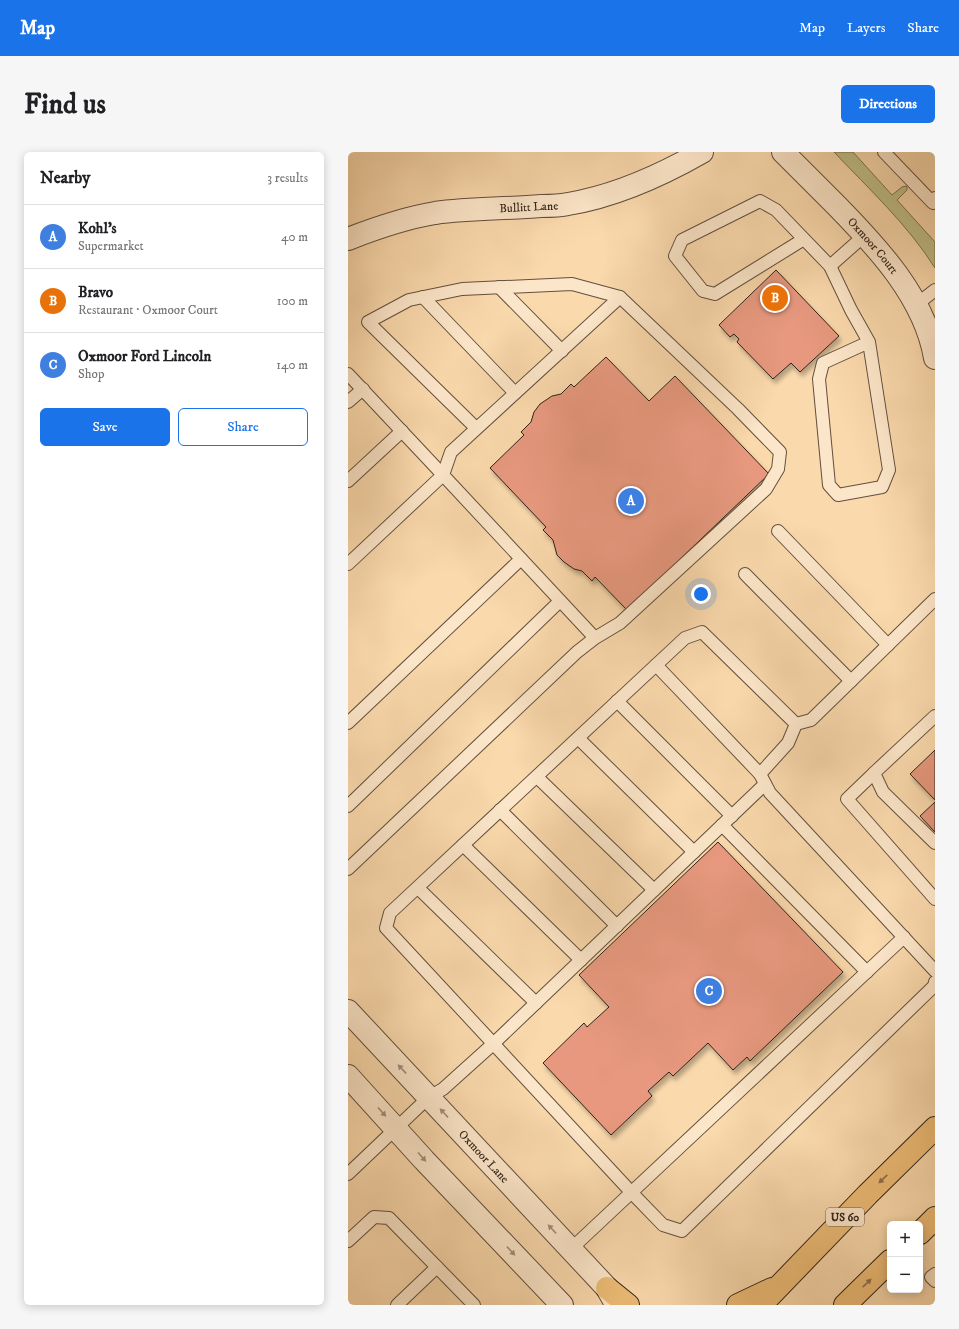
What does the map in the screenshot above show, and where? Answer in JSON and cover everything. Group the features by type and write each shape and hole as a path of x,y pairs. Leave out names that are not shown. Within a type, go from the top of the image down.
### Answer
{"main road":[{"name":"US 60","path":"761,1305 868,1194 935,1128"},
{"path":"845,1305 887,1264"},
{"path":"738,1305 782,1284"},
{"path":"612,1296 628,1305"}],"street":[{"name":"Bullitt Lane","path":"348,239 385,225 434,213 566,205 595,199 630,188 663,173 702,152"},
{"name":"Oxmoor Court","path":"783,152 865,235 899,276 916,305 926,327 935,358"},
{"name":"Oxmoor Lane","path":"348,1010 571,1249 612,1296"},
{"path":"348,1076 562,1305"}],"lane":[{"path":"890,154 934,202"},
{"path":"804,239 715,294 703,291 675,256 682,240 760,201 776,210 804,239 830,266 850,310 869,342 888,470 882,487 838,495 829,485 819,379 823,363 869,342"},
{"path":"830,266 865,235"},
{"path":"348,869 576,652 595,638 620,623 766,489 778,469 780,452 738,409 620,297 572,284 462,289 409,300 368,322 476,428"},
{"path":"499,287 562,351"},
{"path":"916,305 935,290"},
{"path":"424,297 515,393"},
{"path":"348,564 443,475 451,452 620,297"},
{"path":"348,374 595,638"},
{"path":"348,402 363,389"},
{"path":"348,481 402,431"},
{"path":"778,531 888,645"},
{"path":"348,724 521,559"},
{"path":"745,574 851,681"},
{"path":"796,724 811,720 935,599"},
{"path":"348,806 560,601"},
{"path":"796,724 702,632 685,638 390,913 386,928 663,1225 682,1231 928,991 935,982"},
{"path":"656,666 762,779 770,793 935,971"},
{"path":"617,701 732,816"},
{"path":"935,716 848,799 935,899"},
{"path":"348,1174 428,1097 443,1089 493,1044 732,816 762,779 788,743 796,724"},
{"path":"578,738 694,852"},
{"path":"874,773 883,792 935,843"},
{"path":"537,777 654,890"},
{"path":"500,810 617,926"},
{"path":"722,825 867,972"},
{"path":"463,845 581,960"},
{"path":"418,888 536,1003"},
{"path":"571,1249 904,937"},
{"path":"348,1241 374,1217 389,1218 474,1305"},
{"path":"397,1305 437,1267"},
{"path":"935,1274 931,1277 935,1281"}],"shaded area":[{"path":"834,152 853,152 892,195 902,187 907,187 907,190 897,200 935,242 935,268 913,237 900,222"}],"building":[{"path":"776,270 839,336 800,372 791,363 773,379 737,342 739,339 734,334 730,337 719,325"},
{"path":"606,357 649,401 675,376 769,474 627,610 595,577 592,581 582,571 574,569 557,555 553,540 543,530 546,527 490,468 524,435 521,432 531,422 534,412 540,404 552,396 561,394 571,384 574,387"},
{"path":"935,750 935,800 910,774"},
{"path":"935,802 935,832 920,816"},
{"path":"718,842 843,972 750,1061 747,1057 733,1070 708,1043 673,1076 669,1072 648,1091 652,1096 611,1135 543,1063 584,1023 587,1027 609,1007 579,975"}],"place":[{"name":"Bravo","path":"775,298"},
{"name":"Kohl's","path":"631,501"},
{"name":"Oxmoor Ford Lincoln","path":"709,991"}]}
